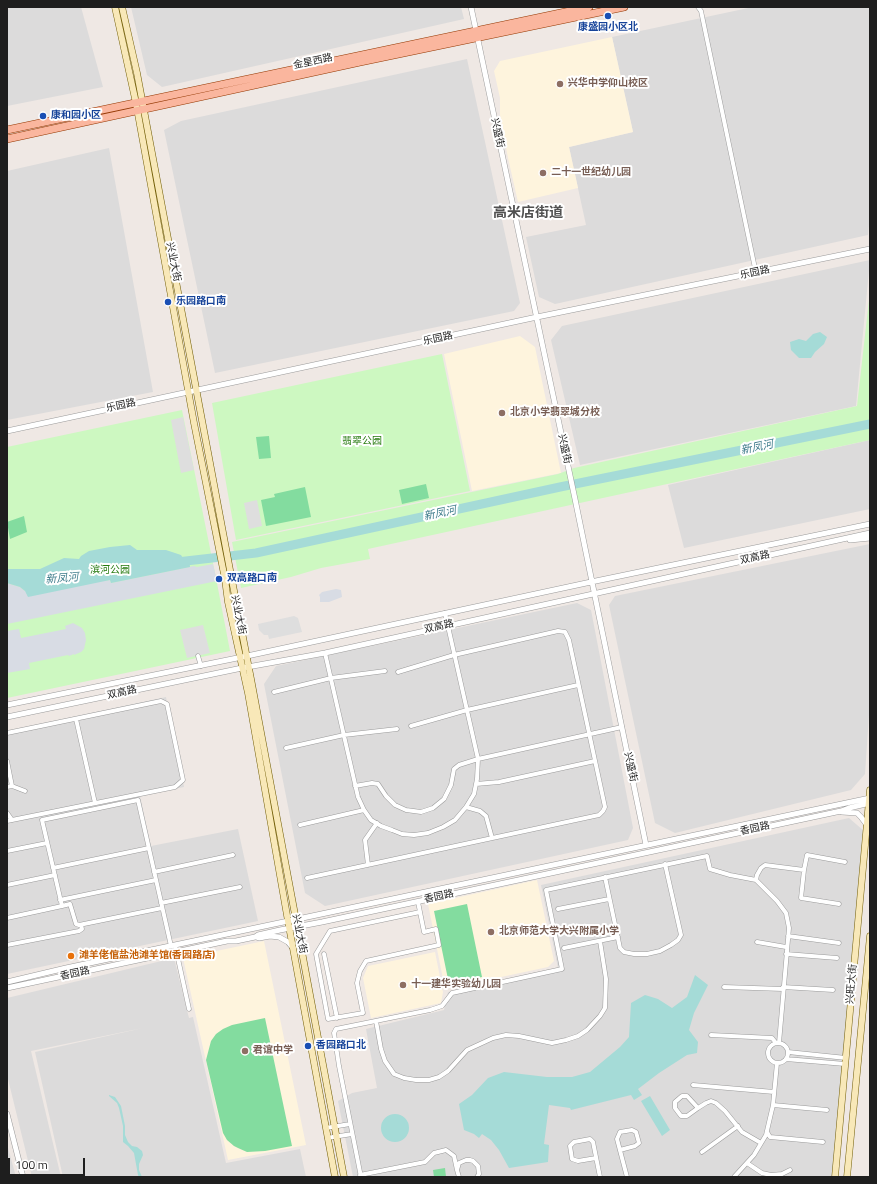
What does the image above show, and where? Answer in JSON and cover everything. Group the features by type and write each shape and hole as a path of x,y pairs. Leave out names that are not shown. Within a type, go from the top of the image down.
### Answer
{"main road":[{"name":"兴业大街","path":"115,7 140,106 197,390 222,549"},
{"name":"兴业大街","path":"122,7 188,392 227,571 228,602 246,667 298,927 344,1177"},
{"name":"金星西路","path":"7,139 140,106 476,30 589,7"},
{"name":"金星西路","path":"7,130 140,106 624,7"},
{"name":"兴业大街","path":"246,667 289,928 335,1177"},
{"name":"兴旺大街","path":"835,1177 870,790"},
{"name":"兴旺大街","path":"847,1177 870,936"}],"street":[{"name":"兴盛街","path":"471,7 575,499 646,845"},
{"path":"701,8 756,273"},
{"name":"乐园路","path":"7,431 536,317 870,250"},
{"name":"双高路","path":"7,705 201,666 870,524"},
{"name":"双高路","path":"7,717 447,626 870,533"},
{"path":"833,541 870,538"},
{"path":"324,652 355,786 364,810 371,820 381,826 402,834 428,834 455,820 466,807 474,794 478,759 445,614"},
{"path":"307,878 492,838 603,812 605,807 569,640 565,632 558,631 454,654 398,672"},
{"path":"198,656 201,666"},
{"path":"274,692 331,678 385,672"},
{"path":"411,726 467,710 578,685"},
{"path":"7,733 161,701 167,704 183,780 175,787 9,821 7,813"},
{"path":"76,719 95,803"},
{"path":"355,786 372,782 378,784 386,796 395,805 406,810 421,812 433,808 444,799 451,784 454,769 459,765 478,759 622,727"},
{"path":"286,748 344,735 397,729"},
{"path":"476,784 499,782 595,760"},
{"path":"7,761 9,787 25,791"},
{"path":"62,906 42,820 138,800 162,905 173,946 177,952 189,1008"},
{"name":"香园路","path":"7,982 646,845 869,801"},
{"name":"香园路","path":"7,988 226,941 236,941 289,928 418,902 841,811 869,801"},
{"path":"466,807 480,811 486,816 492,838"},
{"path":"300,825 364,810"},
{"path":"841,811 857,813 867,825"},
{"path":"368,865 365,840 377,823"},
{"path":"7,851 47,843"},
{"path":"53,868 149,848"},
{"path":"154,872 233,854"},
{"path":"839,904 801,898 804,870 807,855 844,862"},
{"path":"458,1177 454,1156 446,1150 434,1153 425,1162 360,1176 334,1033 336,1029 430,1010 442,1006 452,993 562,969 546,890 707,856 710,869 756,880 777,901 786,913 788,936 778,1043"},
{"path":"605,877 620,948 624,952 648,954 671,946 678,940 680,935 665,864"},
{"path":"756,880 761,868 765,865 804,870"},
{"path":"7,885 55,876"},
{"path":"60,900 156,880"},
{"path":"7,918 70,904 76,924 81,925 240,887"},
{"path":"558,909 609,899"},
{"path":"418,902 420,912 424,932 436,929 439,945 366,961 360,971 357,983 363,1013 328,1019 316,954 330,931 420,912"},
{"path":"7,945 79,931 82,929 81,925"},
{"path":"788,936 839,943"},
{"path":"254,937 279,937 288,942 293,948"},
{"path":"564,948 618,937"},
{"path":"376,1021 381,1049 385,1061 394,1074 404,1078 416,1080 429,1080 439,1077 448,1071 467,1050 492,1038 506,1035 552,1042 578,1036 587,1030 597,1020 605,1008 606,979 600,941"},
{"path":"757,942 786,947"},
{"path":"324,954 337,1018"},
{"path":"786,954 837,958"},
{"path":"724,987 833,990"},
{"path":"711,1035 772,1038 785,1046 788,1052 786,1059"},
{"path":"778,1043 771,1046 768,1052 770,1058 777,1063 786,1059 846,1061"},
{"path":"788,1052 846,1061"},
{"path":"734,1177 754,1155 767,1132 773,1105 777,1063"},
{"path":"693,1085 774,1092"},
{"path":"698,1108 688,1096 682,1096 675,1102 676,1108 681,1116 687,1116 711,1101 716,1103 725,1110 742,1132 761,1143"},
{"path":"773,1105 827,1110"},
{"path":"7,1114 23,1177"},
{"path":"326,1128 350,1124"},
{"path":"702,1152 738,1126"},
{"path":"620,1150 635,1146 639,1143 636,1132 632,1130 620,1132 617,1139 620,1150 628,1177"},
{"path":"767,1132 770,1137 823,1142"},
{"path":"328,1138 352,1134"},
{"path":"596,1158 578,1161 572,1159 570,1146 574,1142 590,1139 593,1142 600,1177"},
{"path":"457,1170 457,1166 462,1161 470,1160 478,1166 479,1174 477,1177"},
{"path":"747,1163 762,1173 771,1175 782,1174 790,1170"}],"shaded area":[{"path":"7,7 81,7 103,87 7,106"},
{"path":"131,7 461,7 464,19 162,87 147,75"},
{"path":"753,7 870,7 870,214 868,235 555,304 539,297 526,237 586,225 569,147 633,132 612,37"},
{"name":"兴华中学仰山校区","path":"612,37 633,132 569,147 578,188 518,202 500,115 500,98 494,71 500,61"},
{"path":"467,59 520,303 514,311 215,373 164,130 181,121"},
{"path":"109,148 153,392 7,420 7,171"},
{"path":"870,260 856,406 580,465 551,340 562,326"},
{"name":"北京小学翡翠城分校","path":"520,336 535,347 561,473 472,491 444,354"},
{"path":"183,417 194,470 181,473 171,420"},
{"path":"870,440 870,509 684,548 668,485"},
{"path":"257,500 262,526 249,529 244,503"},
{"path":"870,544 870,700 865,774 851,790 675,833 655,823 609,605 615,596"},
{"path":"213,564 217,581 7,624 7,583 20,587 25,591 110,580 111,583 194,566 197,567"},
{"path":"336,589 341,590 342,597 329,602 320,602 319,595 322,592"},
{"path":"577,603 591,610 633,828 628,840 325,906 305,893 264,684 276,666"},
{"path":"294,616 298,618 302,632 269,639 268,635 264,635 259,630 258,624"},
{"path":"73,623 82,628 85,633 86,640 84,649 81,652 74,655 29,663 30,669 7,673 7,631 19,629 21,638 66,629 65,626"},
{"path":"203,625 210,653 187,658 180,630"},
{"path":"166,697 184,787 140,796 151,846 238,829 258,921 7,974 7,731"},
{"path":"849,818 864,831 832,1177 353,1177 338,1101 352,1093 377,1088 366,1029 444,1010 448,992 558,968 541,885"},
{"name":"北京师范大学大兴附属小学","path":"537,880 554,961 548,967 445,989 428,904"},
{"name":"君谊中学","path":"264,941 306,1145 228,1160 183,958"},
{"name":"十一建华实验幼儿园","path":"435,952 443,992 441,1003 371,1018 363,978 368,966"},
{"path":"174,958 189,1018 193,1017 226,1163 300,1149 306,1177 63,1177 35,1052 143,1028 31,1051 61,1177 32,1177 7,1075 7,998"},
{"path":"7,1144 16,1177 7,1177"}],"green space":[{"path":"870,291 870,440 368,549 370,559 321,568 291,577 241,588 232,542 558,474 574,468 857,406"},
{"name":"翡翠公园","path":"442,354 470,491 236,540 212,403"},
{"name":"滨河公园","path":"182,410 230,651 7,698 7,447"},
{"path":"269,436 271,458 259,459 256,437"},
{"path":"426,484 429,498 402,504 399,490"},
{"path":"305,487 311,517 266,526 261,500 275,497 274,494"},
{"path":"24,516 27,532 10,539 7,522"},
{"path":"467,904 482,977 449,984 434,911"},
{"path":"265,1018 292,1146 265,1151 247,1152 234,1146 227,1140 223,1133 206,1060 211,1041 216,1034 223,1029 232,1025"},
{"path":"445,1168 446,1177 434,1177 433,1170"}],"water":[{"path":"820,332 827,337 824,344 811,358 799,358 791,350 790,342 799,339 806,341 813,334"},
{"path":"130,545 137,550 166,550 181,555 184,560 189,559 190,567 111,583 110,580 28,597 25,591 20,587 7,583 7,569 40,569 64,558 79,559 89,551"},
{"path":"695,975 708,985 694,1013 689,1030 698,1042 697,1053 687,1055 659,1073 638,1089 642,1095 634,1100 631,1095 571,1110 570,1108 549,1105 544,1144 549,1145 548,1162 509,1168 499,1150 491,1140 482,1134 479,1138 464,1130 459,1104 472,1095 488,1078 504,1072 547,1077 572,1077 590,1072 620,1047 629,1037 631,1003 645,995 658,999 672,1008 687,997"},
{"path":"109,1095 115,1097 121,1106 125,1126 125,1135 128,1142 132,1146 137,1147 142,1151 143,1155 139,1164 139,1170 142,1177 139,1177 138,1175 134,1153 123,1142 123,1126 119,1108 117,1103"},
{"path":"650,1096 670,1130 662,1136 641,1101"},
{"path":"395,1114 405,1118 409,1128 405,1138 395,1142 385,1138 381,1128 385,1118"}],"waterway":[{"name":"新凤河","path":"177,562 256,553 560,487 870,424"}],"place":[{"name":"康盛园小区北","path":"608,16"},
{"name":"兴华中学仰山校区","path":"560,84"},
{"name":"康和园小区","path":"43,116"},
{"name":"二十一世纪幼儿园","path":"543,173"},
{"name":"乐园路口南","path":"168,302"},
{"name":"北京小学翡翠城分校","path":"502,413"},
{"name":"双高路口南","path":"219,579"},
{"name":"北京师范大学大兴附属小学","path":"491,932"},
{"name":"滩羊佬倌盐池滩羊馆(香园路店)","path":"71,956"},
{"name":"十一建华实验幼儿园","path":"403,985"},
{"name":"香园路口北","path":"308,1046"},
{"name":"君谊中学","path":"245,1051"}],"district":[{"name":"高米店街道","path":"528,214"}]}
